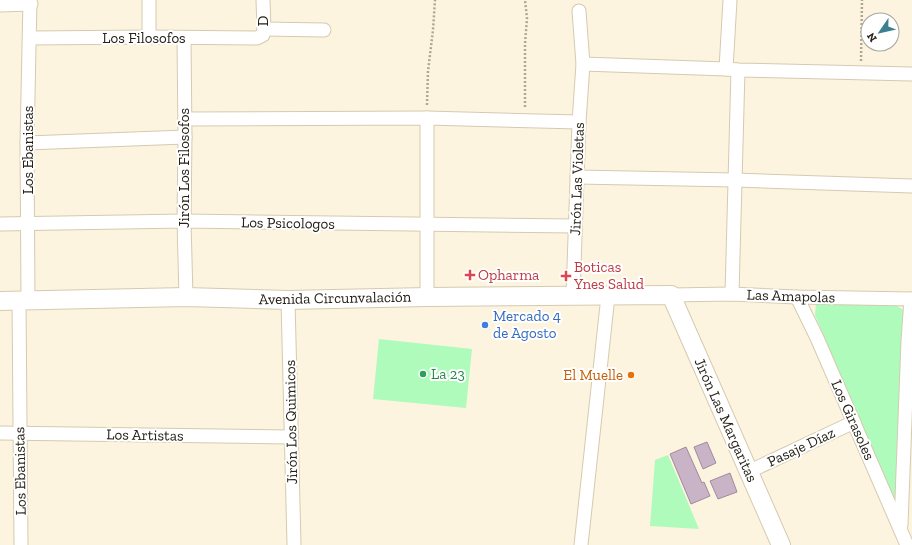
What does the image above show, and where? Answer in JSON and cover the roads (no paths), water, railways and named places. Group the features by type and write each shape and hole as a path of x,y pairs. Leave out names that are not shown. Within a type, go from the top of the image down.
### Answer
{"street":[{"path":"149,0 149,38"},
{"name":"D","path":"261,34 263,0"},
{"path":"730,0 736,180 732,294"},
{"path":"0,5 30,2"},
{"name":"Los Ebanistas","path":"21,545 20,433 28,224 27,143 30,2"},
{"name":"Jirón Las Violetas","path":"573,295 579,122 584,64 579,11"},
{"name":"Los Filosofos","path":"30,38 184,38 324,30"},
{"name":"Jirón Los Filosofos","path":"184,38 184,221 186,298"},
{"path":"584,64 732,70 912,74"},
{"path":"427,118 427,297"},
{"path":"185,119 427,118 579,122"},
{"path":"27,143 185,137"},
{"path":"577,178 736,180 912,186"},
{"name":"Los Psicologos","path":"0,224 184,221 575,226"},
{"name":"Las Amapolas","path":"671,295 732,294 911,299"},
{"name":"Avenida Circunvalación","path":"0,301 186,298 288,300 573,295 671,295"},
{"name":"Jirón Las Margaritas","path":"671,295 781,545"},
{"path":"581,545 608,296"},
{"name":"Los Girasoles","path":"797,297 817,338 907,545"},
{"path":"901,529 911,299"},
{"name":"Jirón Los Quimicos","path":"288,300 294,545"},
{"name":"Pasaje Díaz","path":"748,472 854,422"},
{"name":"Los Artistas","path":"0,433 291,437"}],"place":[{"name":"Opharma","path":"470,275"},
{"name":"Boticas Ynes Salud","path":"566,276"},
{"name":"Mercado 4 de Agosto","path":"485,325"},
{"name":"La 23","path":"423,374"},
{"name":"El Muelle","path":"631,375"}]}
